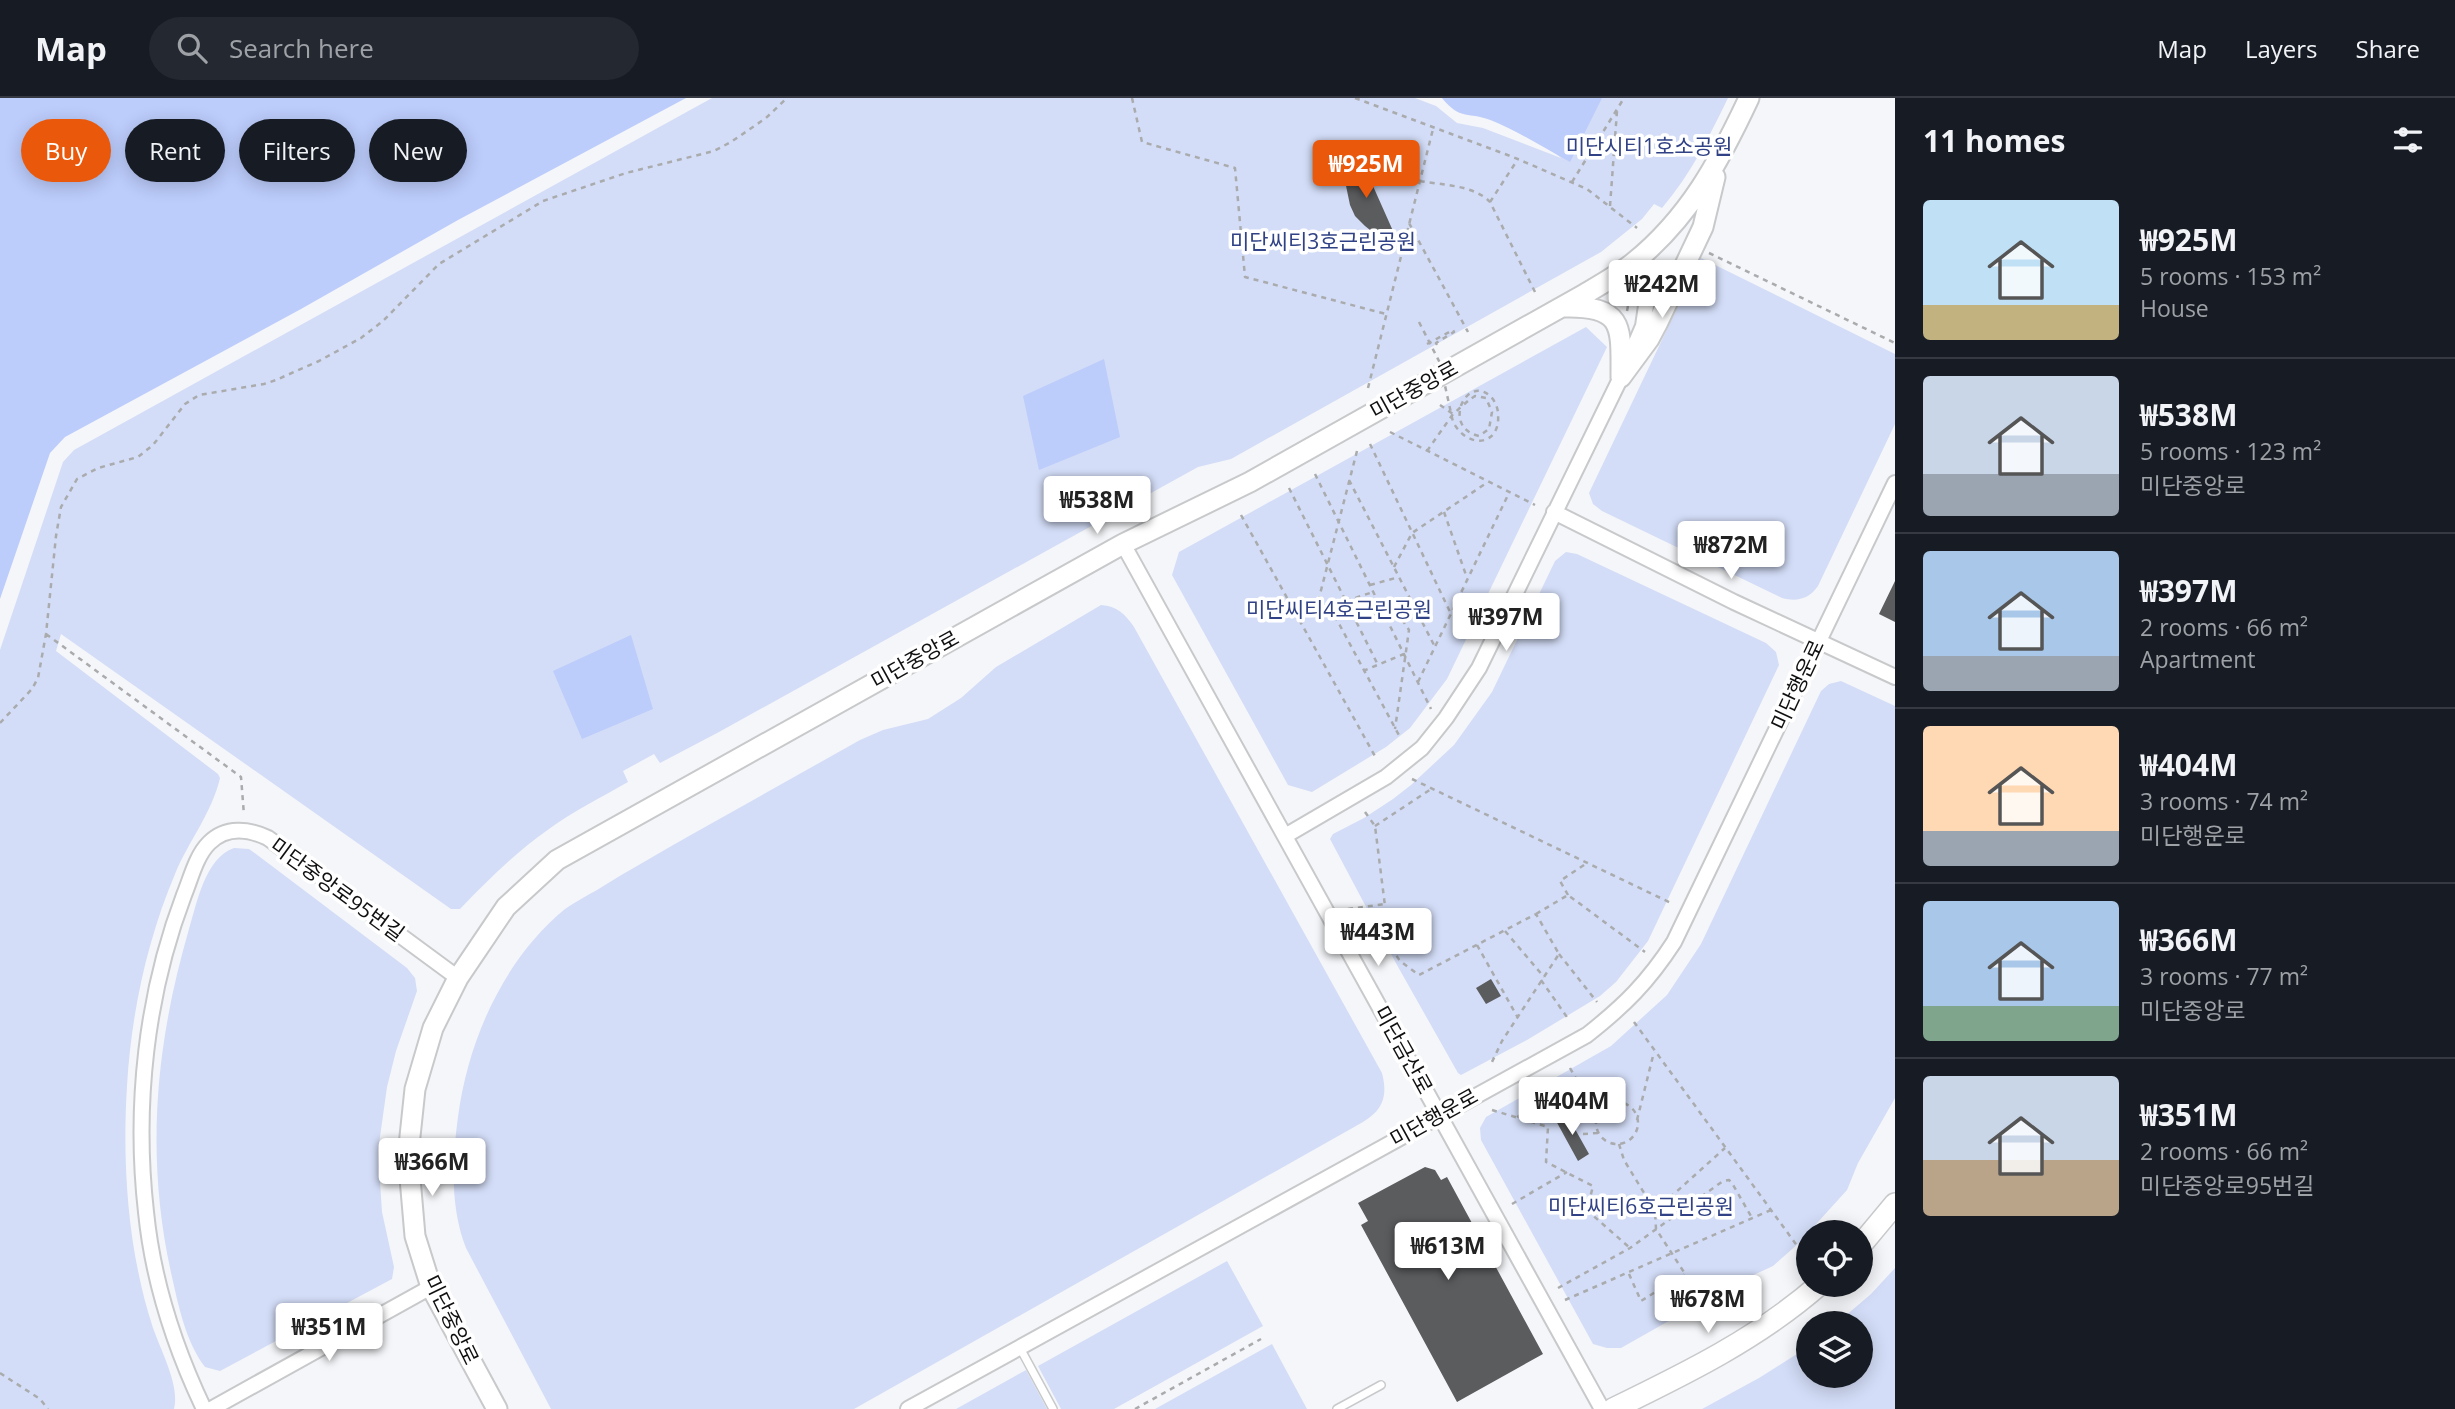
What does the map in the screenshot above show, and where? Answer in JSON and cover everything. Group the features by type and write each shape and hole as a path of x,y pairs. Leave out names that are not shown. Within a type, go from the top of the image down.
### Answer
{"main road":[{"path":"1873,1230 1895,1204"},
{"path":"1613,1409 1696,1367 1765,1327 1803,1297"}],"street":[{"name":"미단중앙로","path":"497,1409 431,1287 415,1236 408,1155 415,1089 433,1028 458,978 506,907 557,860 1123,544 1250,482 1562,307 1632,264 1669,230 1696,197 1720,159 1749,98"},
{"path":"1621,377 1653,330 1703,227 1720,159"},
{"path":"1285,836 1386,777 1422,748 1447,719 1479,668 1621,377 1643,326 1646,287 1632,264"},
{"path":"1562,307 1585,306 1601,310 1613,319 1621,335 1621,377"},
{"name":"미단행운로","path":"908,1409 1587,1035 1622,1008 1653,975 1674,942 1895,484"},
{"path":"1554,512 1895,677"},
{"name":"미단금산로","path":"1123,544 1602,1409"},
{"name":"미단중앙로95번길","path":"204,1409 176,1346 158,1285 145,1212 141,1142 144,1070 160,970 196,863 208,843 216,838 234,831 256,833 276,844 458,978"},
{"path":"211,1409 431,1287"}],"lane":[{"path":"1019,1347 1053,1409"},
{"path":"1337,1409 1381,1385"}],"path":[{"path":"0,723 32,690 38,678 61,507 77,479 98,468 138,457 153,445 185,404 199,395 264,384 319,361 361,338 383,321 439,264 543,201 637,170 714,151 757,124 787,98"},
{"path":"1132,98 1142,142 1235,169 1245,277 1386,314"},
{"path":"1355,98 1518,159 1587,189 1637,228"},
{"path":"1572,183 1624,98"},
{"path":"1609,206 1618,109"},
{"path":"1368,388 1433,129"},
{"path":"1490,202 1518,159"},
{"path":"1420,181 1475,191 1490,202 1536,294"},
{"path":"1409,223 1468,332"},
{"path":"1701,250 1895,343"},
{"path":"1626,314 1630,296 1638,297"},
{"path":"1419,322 1440,363 1453,422 1464,436 1469,440 1481,441 1492,434 1496,428 1498,413 1487,393 1473,392 1465,397 1460,408 1460,419 1466,431 1472,434 1479,436 1489,429 1492,412 1486,398 1475,396 1469,400 1453,414 1426,450"},
{"path":"1429,343 1452,330 1454,332 1436,343 1439,348"},
{"path":"1440,405 1453,414"},
{"path":"1390,432 1535,505"},
{"path":"1370,444 1451,614"},
{"path":"1357,451 1319,598 1323,605 1330,607 1403,621 1409,630 1395,729"},
{"path":"1315,474 1431,709"},
{"path":"1349,480 1435,647"},
{"path":"1394,567 1412,533 1489,482"},
{"path":"1289,488 1378,665"},
{"path":"1418,683 1509,493"},
{"path":"1444,512 1468,579"},
{"path":"1241,515 1376,758"},
{"path":"1370,585 1399,577"},
{"path":"1346,601 1373,592"},
{"path":"1330,607 1401,739"},
{"path":"46,634 241,777 244,831"},
{"path":"1363,671 1405,656"},
{"path":"1412,779 1671,903"},
{"path":"1375,826 1431,788"},
{"path":"1365,812 1375,826 1391,946 1400,961 1419,975 1567,895"},
{"path":"1587,863 1560,881 1567,895 1645,952"},
{"path":"1348,909 1385,904"},
{"path":"1536,914 1559,954 1597,1002"},
{"path":"1505,930 1543,979 1569,1020"},
{"path":"1476,945 1517,1018"},
{"path":"1491,1064 1559,954"},
{"path":"1634,1022 1796,1244"},
{"path":"1583,1134 1598,1133 1610,1143 1619,1144 1633,1136 1637,1129 1654,1050"},
{"path":"1570,1068 1597,1116 1598,1133"},
{"path":"1517,1118 1579,1083"},
{"path":"1597,1116 1602,1108 1619,1102 1634,1111 1637,1120"},
{"path":"1492,1111 1548,1127 1546,1162 1593,1186 1589,1212 1630,1248"},
{"path":"1619,1144 1623,1160 1655,1211 1656,1229 1704,1303"},
{"path":"1655,1211 1725,1147"},
{"path":"1512,1204 1567,1172"},
{"path":"1558,1288 1630,1248 1726,1180 1732,1183 1752,1218"},
{"path":"1565,1300 1771,1210"},
{"path":"1629,1272 1641,1301 1684,1273"},
{"path":"1135,1409 1261,1339"},
{"path":"0,1373 40,1399 48,1409"}],"green space":[{"path":"712,98 1415,98 1436,106 1457,123 1483,128 1561,158 1538,143 1497,123 1459,113 1442,98 1728,98 1691,169 1662,208 1654,204 1642,219 1601,252 1231,459 1198,467 1124,508 1120,501 1091,516 1095,524 719,732 660,763 654,754 623,771 628,782 568,816 537,838 460,909 451,909 61,634 56,651 220,778 206,815 180,862 156,925 132,1032 127,1086 126,1177 132,1239 144,1299 172,1379 175,1400 174,1409 0,1409 0,650 63,462 74,450"},
{"path":"1701,258 1895,354 1895,424 1818,586 1811,594 1802,598 1782,598 1602,511 1593,504 1589,493"},
{"name":"미단씨티4호근린공원","path":"1586,327 1607,347 1447,679 1410,728 1386,747 1312,792 1288,785 1172,575 1179,552"},
{"path":"1566,552 1577,554 1766,643 1776,652 1779,665 1648,941 1616,982 1600,996 1527,1040 1461,1075 1397,965 1330,839 1333,834 1393,799 1454,745 1492,692 1555,561"},
{"path":"1101,605 1120,612 1134,627 1382,1073 1384,1095 1375,1113 854,1409 551,1409 466,1248 455,1200 454,1150 463,1088 480,1031 507,976 543,929 573,904 860,740 883,730 928,719 961,698 996,667"},
{"name":"미단씨티6호근린공원","path":"1841,681 1895,706 1895,1098 1858,1163 1847,1190 1820,1220 1796,1220 1796,1246 1773,1266 1734,1284 1621,1348 1593,1344 1481,1140 1480,1128 1486,1117 1611,1046 1667,995 1701,944 1821,691 1829,684"},
{"path":"234,848 249,849 407,968 415,978 417,991 396,1051 387,1087 378,1151 382,1212 394,1267 392,1279 220,1371 205,1367 198,1357 184,1324 175,1289 158,1189 158,1102 168,1016 195,907 209,871 224,853"},
{"path":"1227,1261 1263,1326 1114,1409 1061,1409 1038,1366"},
{"path":"1895,1268 1895,1409 1702,1409 1796,1355 1796,1388 1873,1388 1873,1311 1851,1311 1867,1297 1873,1297 1873,1292"},
{"path":"1272,1344 1307,1409 1155,1409"},
{"path":"1026,1370 1047,1409 956,1409"}],"water":[{"path":"0,98 686,98 458,220 65,437 50,453 0,599"},
{"path":"1442,98 1602,98 1570,162 1501,124 1460,113"},
{"path":"1104,359 1120,437 1039,470 1023,396"},
{"path":"631,635 653,709 582,739 553,671"}],"building":[{"path":"1361,159 1393,231 1384,235 1375,234 1365,226 1355,216 1350,205 1345,181 1348,167 1352,162"},
{"path":"1895,581 1895,622 1879,614"},
{"path":"1491,979 1501,996 1486,1004 1476,988"},
{"path":"1566,1113 1589,1154 1578,1161 1555,1119"},
{"path":"1425,1167 1435,1170 1441,1180 1447,1177 1543,1354 1457,1402 1361,1225 1368,1221 1358,1203"}],"park label":[{"name":"미단시티1호소공원","path":"1649,147"},
{"name":"미단씨티3호근린공원","path":"1323,242"}]}
